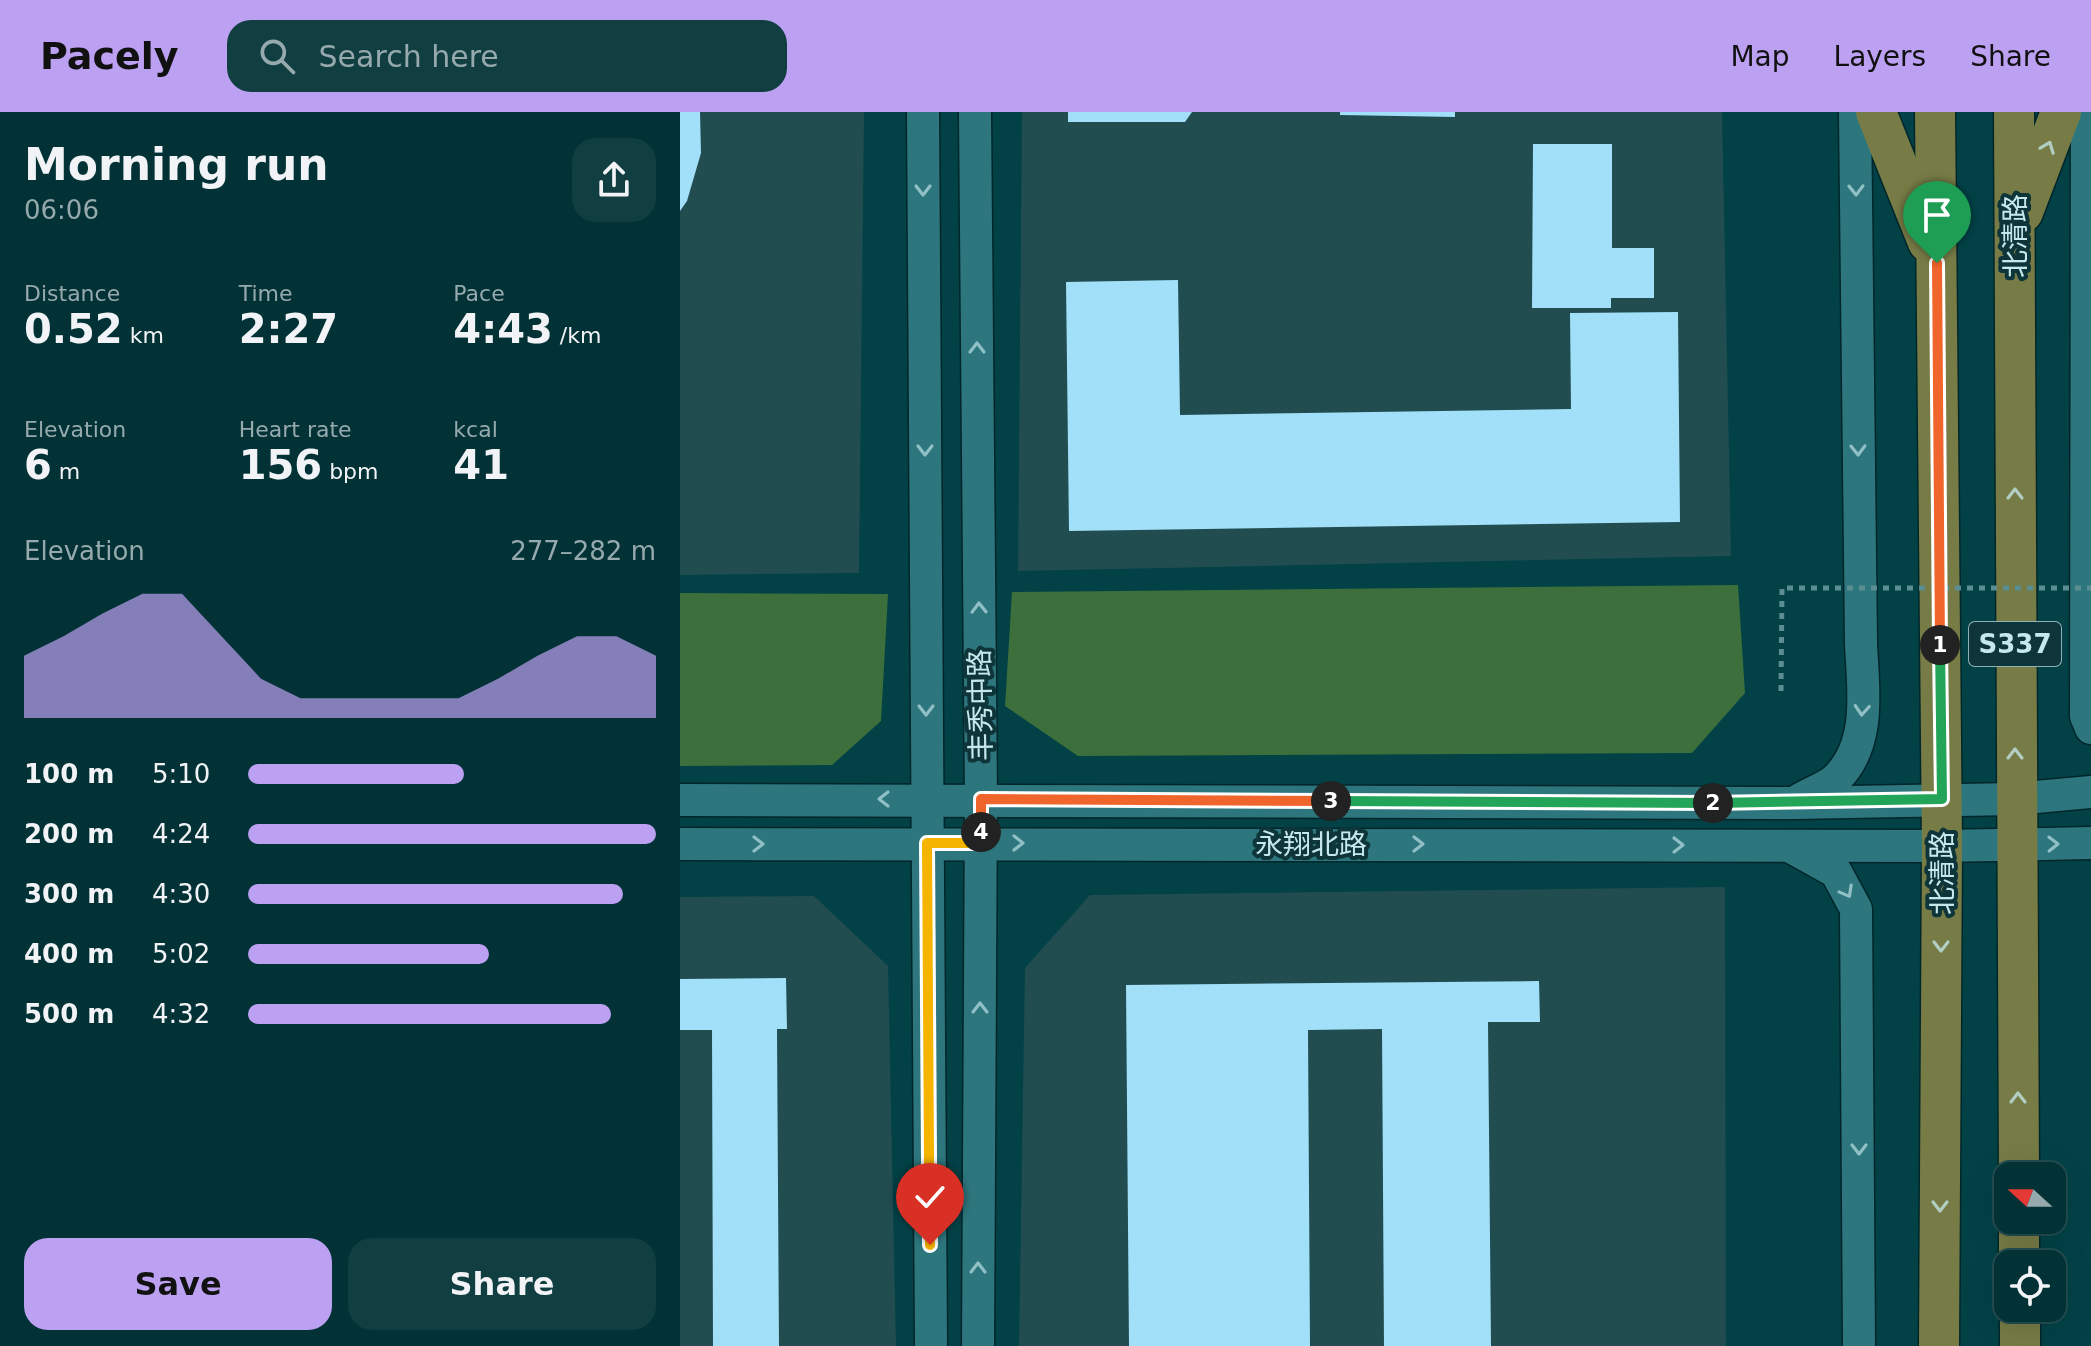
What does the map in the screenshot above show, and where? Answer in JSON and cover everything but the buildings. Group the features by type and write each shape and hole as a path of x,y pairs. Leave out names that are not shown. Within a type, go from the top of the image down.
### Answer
{"main road":[{"path":"1876,112 1937,263"},
{"name":"北清路","path":"1935,112 1942,799 1938,1345"},
{"name":"北清路","path":"2014,112 2019,1162"},
{"path":"2015,235 2061,112"}],"street":[{"name":"丰秀中路","path":"923,112 931,1346"},
{"name":"丰秀中路","path":"975,112 981,799 978,1346"},
{"path":"1794,803 1837,778 1859,743 1864,706 1855,112"},
{"path":"2087,112 2086,716 2091,728"},
{"name":"永翔北路","path":"680,800 1794,803 2015,799 2091,792"},
{"name":"永翔北路","path":"680,844 1942,846 2091,843"},
{"path":"1788,845 1836,872 1856,909 1859,1346"}],"path":[{"path":"1781,691 1782,588 2091,588"}],"shaded area":[{"path":"680,112 864,112 859,573 680,575"},
{"path":"1022,112 1722,112 1731,556 1018,571"},
{"path":"1725,887 1726,1346 1019,1346 1025,968 1090,895"},
{"path":"814,896 888,966 896,1346 680,1346 680,897"}],"green space":[{"path":"1738,585 1745,693 1692,753 1078,756 1005,706 1012,592"},
{"path":"680,593 888,594 881,721 832,765 680,766"}],"route":[{"path":"930,1245 927,843 981,843 981,799 1794,803 1942,799 1937,263"}]}
